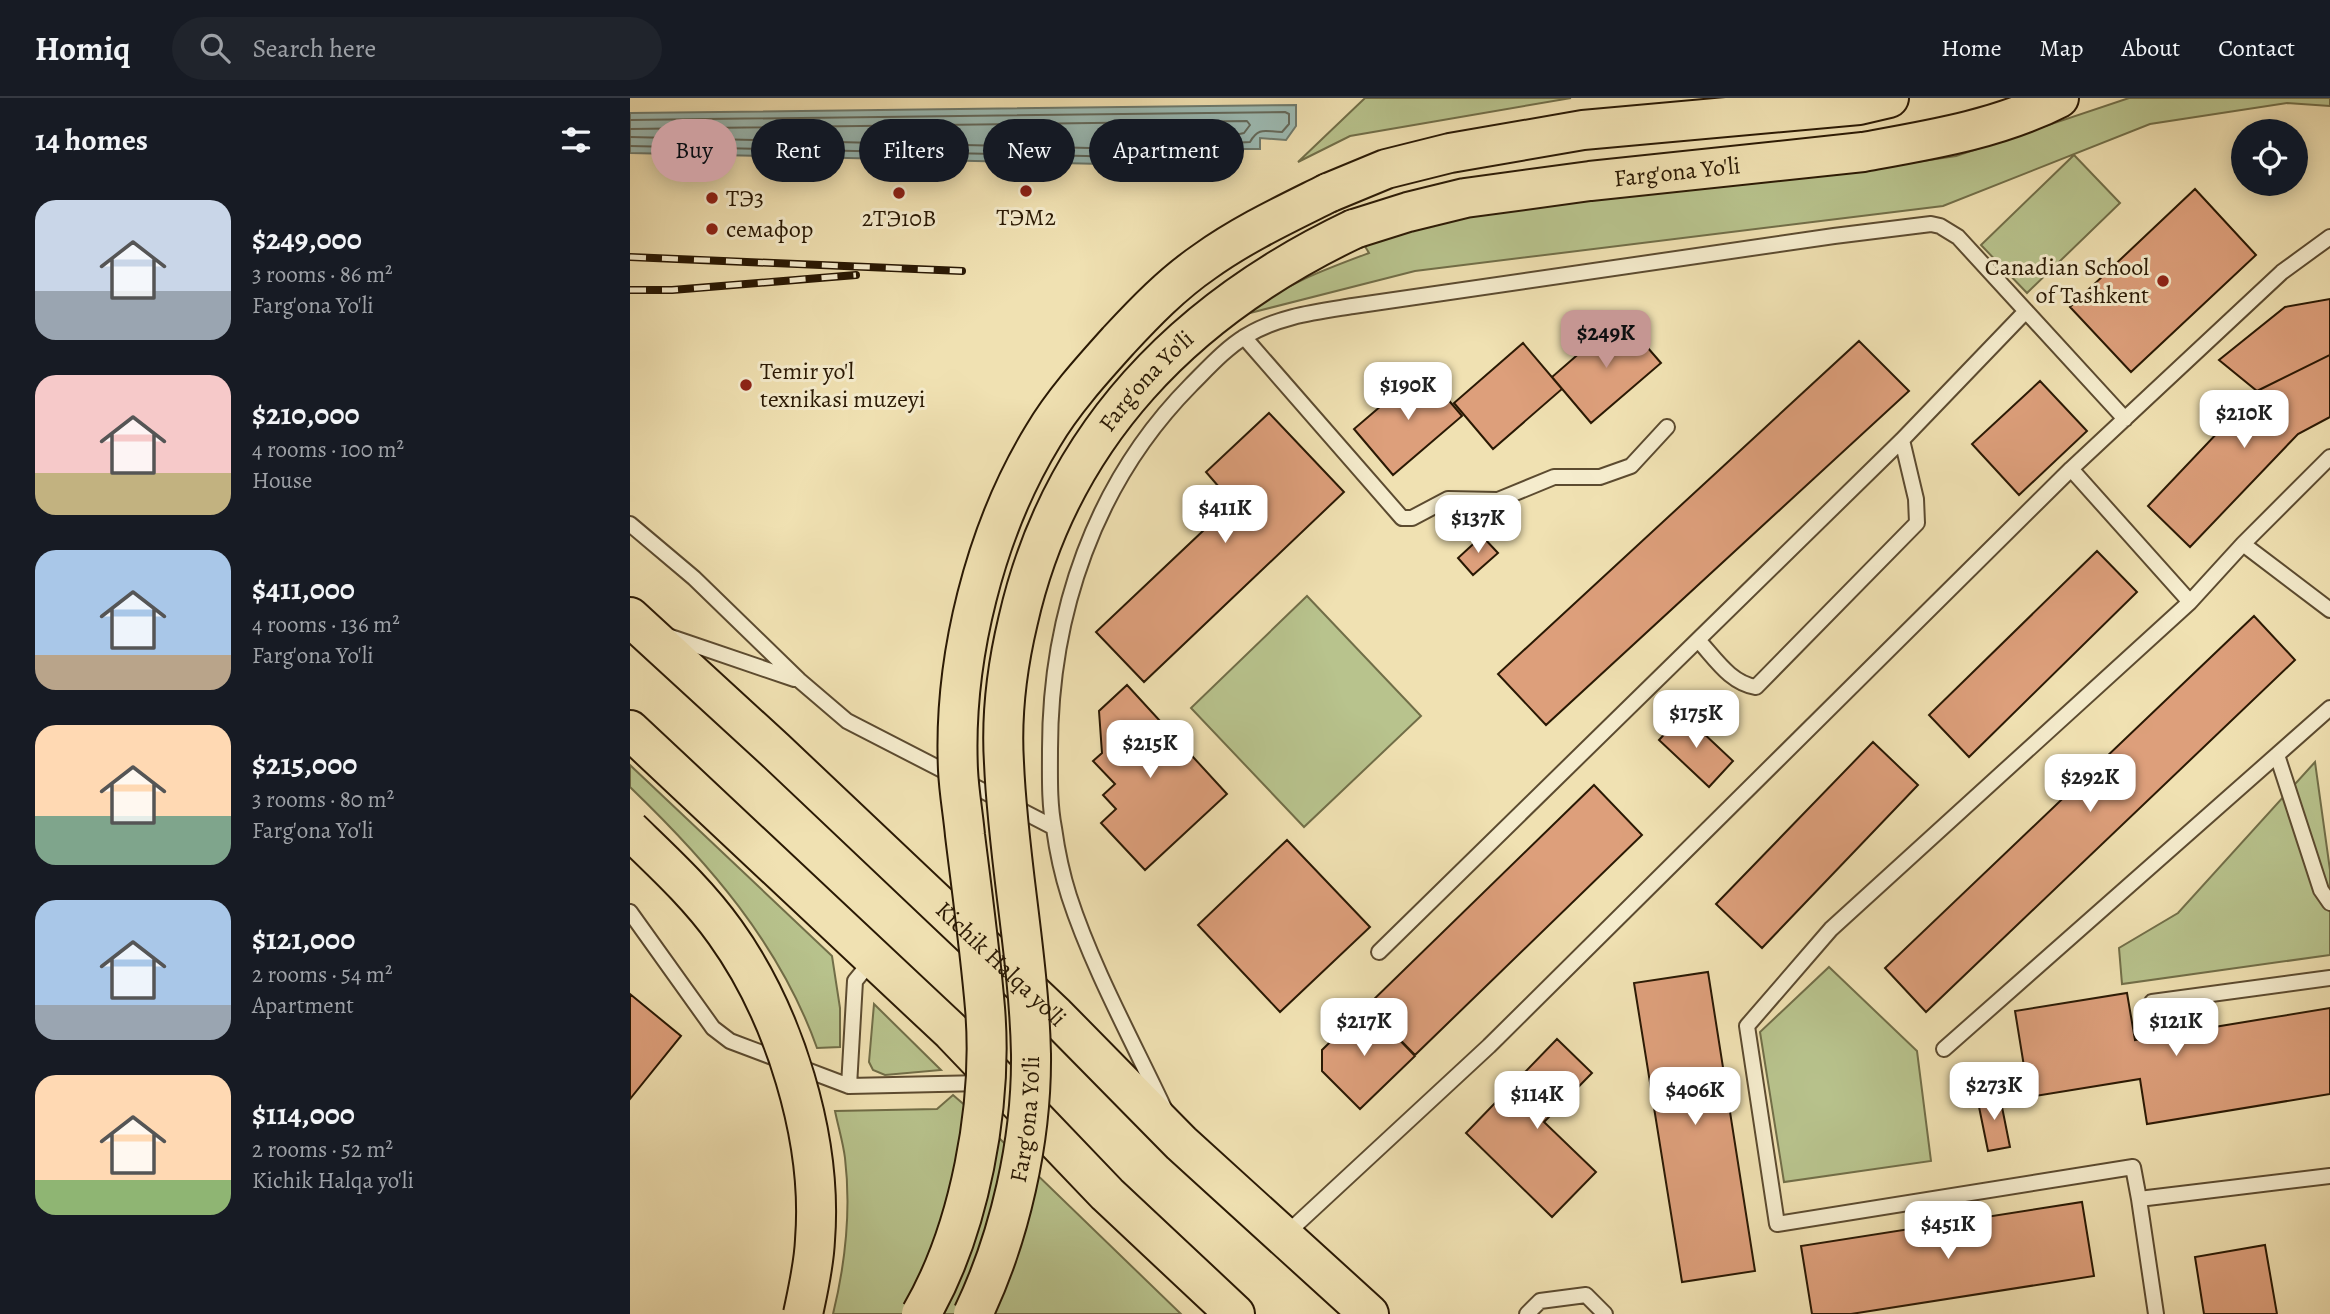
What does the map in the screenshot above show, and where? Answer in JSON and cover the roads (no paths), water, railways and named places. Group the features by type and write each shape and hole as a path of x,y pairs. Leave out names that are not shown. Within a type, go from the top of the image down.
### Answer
{"main road":[{"name":"Farg'ona Yo'li","path":"921,1314 948,1257 966,1205 986,1066 985,1011 958,771 958,729 963,675 977,599 1003,517 1043,435 1100,361 1169,289 1204,262 1243,237 1328,193 1386,169 1437,156 1571,132 1858,105 1889,98"},
{"name":"Farg'ona Yo'li","path":"973,1314 993,1269 1010,1208 1023,1147 1030,1084 1029,1021 1005,793 1003,727 1012,647 1032,567 1045,529 1085,455 1137,387 1168,354 1235,297 1310,250 1354,229 1408,212 1465,198 1590,181 1901,146 2000,122 2059,98"},
{"name":"Kichik Halqa yo'li","path":"635,622 775,750 1055,1015 1181,1143 1369,1314"},
{"path":"630,730 952,1032 1107,1194 1235,1314"},
{"path":"630,830 710,912 725,932 755,982 782,1042 800,1098 814,1179 816,1240 803,1314"}],"lane":[{"path":"1181,1143 1094,959 1068,895 1053,827 1050,785 1052,681 1063,621 1080,564 1102,508 1155,425 1203,373 1244,337 1288,318 1353,306 1931,224 1958,236 2125,419"},
{"path":"1284,1235 1489,1046 2071,469 2282,272 2330,237"},
{"path":"1379,952 1902,440 2026,311"},
{"path":"1244,337 1402,518 1412,518 1448,499 1498,500 1554,477 1600,477 1631,466 1667,427"},
{"path":"1698,640 1735,679 1756,687 1917,523 1916,499 1902,440"},
{"path":"2156,1314 2133,1167 1777,1224 1746,1027 1831,929 2190,603 2330,457"},
{"path":"2071,469 2190,603"},
{"path":"630,524 694,578 799,680 847,720 1053,827"},
{"path":"2244,544 2330,610"},
{"path":"635,622 799,680"},
{"path":"1944,1049 2330,708"},
{"path":"2277,755 2321,890 2330,903"},
{"path":"630,912 713,1028 730,1041 849,1086 1001,1083"},
{"path":"849,1086 855,981 874,957"},
{"path":"2152,1002 2330,978"},
{"path":"2139,1199 2330,1176"},
{"path":"1527,1314 1540,1301 1586,1295 1605,1314"}],"water":[{"path":"1296,105 1296,126 1286,140 1260,138 1260,149 1244,149 1244,119 1089,119 1089,164 1075,163 1075,119 983,119 983,161 969,161 969,119 859,119 859,158 845,158 845,119 751,119 751,156 737,155 737,119 651,119 651,153 630,153 630,113"}],"railway":[{"path":"630,257 962,271"},
{"path":"630,290 672,290 856,275"}],"place":[{"name":"ТЭМ2","path":"1026,191"},
{"name":"2ТЭ10В","path":"899,193"},
{"name":"ТЭ3","path":"712,198"},
{"name":"семафор","path":"712,229"},
{"name":"Canadian School of Tashkent","path":"2163,281"},
{"name":"Temir yo'l texnikasi muzeyi","path":"746,385"}]}
